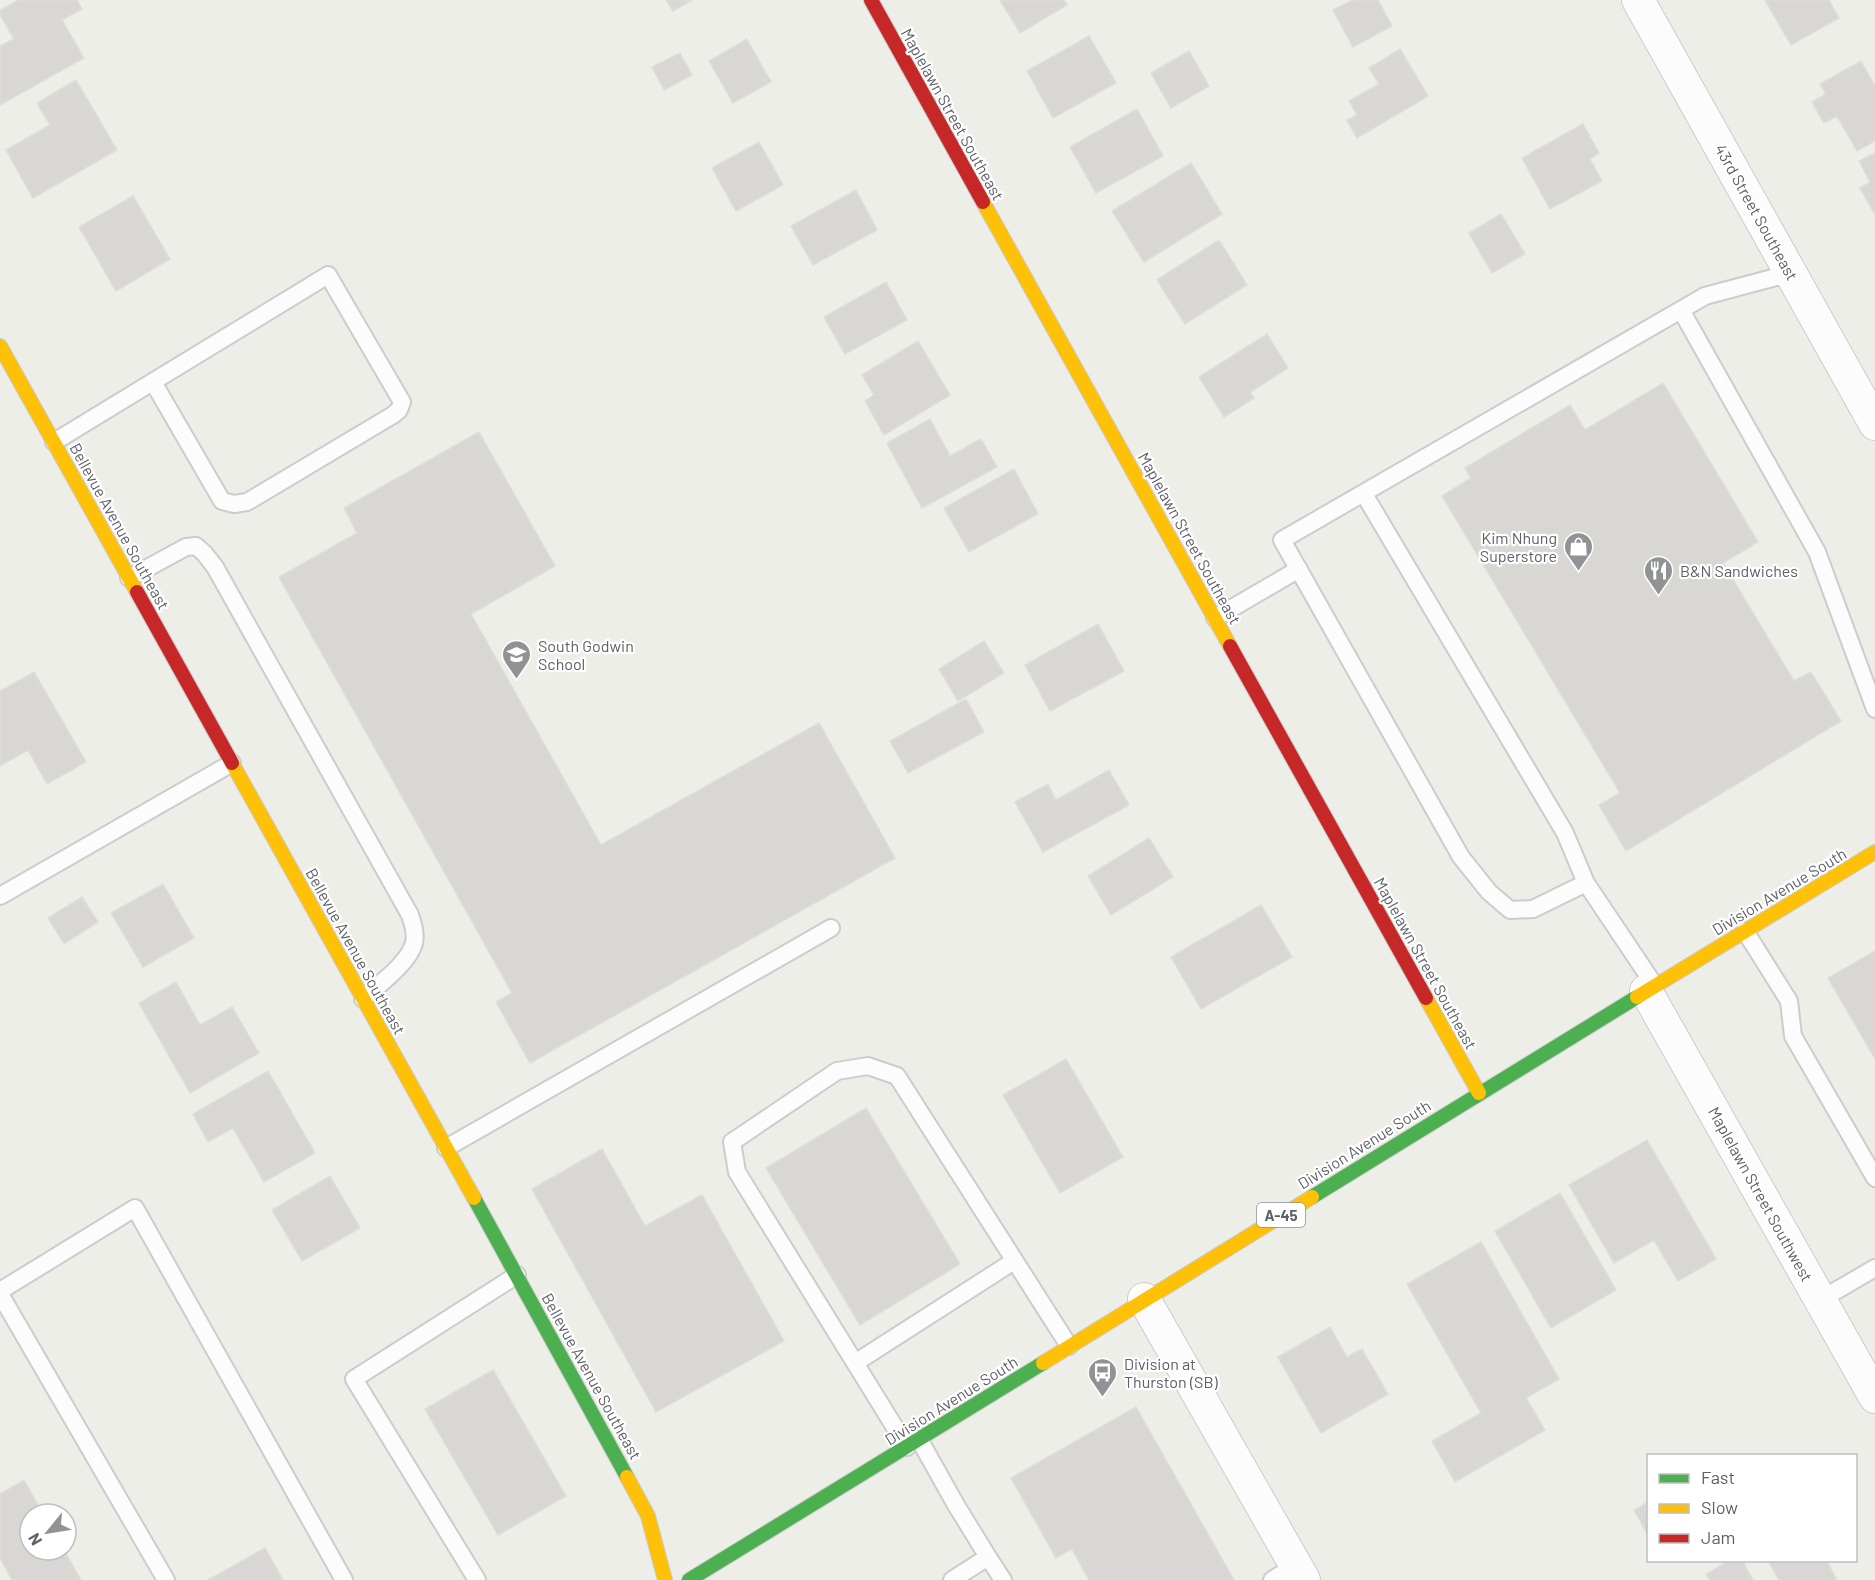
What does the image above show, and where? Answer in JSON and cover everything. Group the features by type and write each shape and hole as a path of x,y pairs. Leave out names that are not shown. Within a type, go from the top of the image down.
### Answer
{"street":[{"name":"Maplelawn Street Southeast","path":"871,0 1479,1093"},
{"name":"43rd Street Southeast","path":"1638,0 1874,421"},
{"name":"Bellevue Avenue Southeast","path":"0,346 603,1430 648,1516 665,1580"},
{"name":"Division Avenue South","path":"689,1580 1875,852"},
{"name":"Maplelawn Street Southwest","path":"1650,988 1875,1397"},
{"path":"1144,1299 1291,1575"}],"lane":[{"path":"1586,883 1533,909 1510,910 1489,892 1461,857 1282,540 1706,296 1791,273"},
{"path":"54,442 328,275 402,402 399,410 393,416 247,502 234,504 222,501 153,382"},
{"path":"1681,310 1817,552 1875,709"},
{"path":"1364,494 1565,833 1586,883 1650,988"},
{"path":"129,578 186,547 196,546 204,553 221,578 410,915 415,928 414,943 406,958 363,999"},
{"path":"1215,618 1299,569"},
{"path":"0,896 232,763"},
{"path":"446,1148 831,928"},
{"path":"1745,931 1789,1001 1793,1036 1875,1178"},
{"path":"1003,1580 956,1505 855,1363 737,1172 732,1142 837,1071 868,1066 897,1076 1069,1346"},
{"path":"166,1580 0,1292 135,1208 344,1580"},
{"path":"855,1363 1014,1261"},
{"path":"1820,1300 1875,1268"},
{"path":"477,1580 354,1379 517,1275"},
{"path":"952,1580 988,1557"}],"building":[{"path":"19,0 77,0 82,9 62,20 84,58 0,105 0,46 14,39 0,15 0,10"},
{"path":"666,0 692,0 673,11"},
{"path":"1000,0 1064,0 1067,5 1020,33"},
{"path":"1353,0 1378,0 1392,26 1353,47 1333,10"},
{"path":"1765,0 1829,0 1839,18 1791,45"},
{"path":"1089,36 1116,83 1053,118 1027,71"},
{"path":"747,39 771,82 733,103 709,61"},
{"path":"1400,49 1428,96 1357,138 1347,120 1357,115 1349,101 1379,84 1369,68"},
{"path":"1189,51 1209,86 1171,108 1151,73"},
{"path":"680,53 692,75 664,90 652,67"},
{"path":"1861,61 1875,86 1875,141 1857,151 1837,116 1824,123 1812,102 1826,94 1820,84"},
{"path":"76,80 117,150 33,198 6,150 50,125 37,103"},
{"path":"1137,109 1163,156 1096,193 1070,147"},
{"path":"1583,124 1599,153 1590,159 1602,181 1550,209 1522,158"},
{"path":"759,142 783,185 736,211 712,168"},
{"path":"1875,153 1874,213 1860,188 1870,182 1859,161"},
{"path":"1191,163 1222,214 1144,262 1112,211"},
{"path":"856,190 877,230 813,265 791,226"},
{"path":"133,196 170,259 116,291 79,227"},
{"path":"1501,214 1525,254 1492,273 1469,233"},
{"path":"1219,240 1247,285 1185,324 1157,280"},
{"path":"886,282 907,320 845,354 824,317"},
{"path":"1267,334 1288,368 1250,392 1254,398 1224,417 1199,377"},
{"path":"918,341 950,395 884,435 865,401 874,395 862,375"},
{"path":"1663,383 1758,542 1723,563 1794,681 1811,672 1841,721 1626,851 1599,805 1620,793 1442,496 1471,478 1465,468 1570,405 1585,430"},
{"path":"930,419 950,456 981,439 997,467 922,508 887,443"},
{"path":"479,432 555,566 471,614 601,845 819,723 895,858 530,1063 496,1002 512,993 279,577 357,533 344,508"},
{"path":"1014,469 1038,514 969,552 944,508"},
{"path":"1098,624 1124,671 1050,711 1025,665"},
{"path":"984,641 1004,673 958,701 939,669"},
{"path":"34,672 86,762 47,784 28,750 0,766 0,691"},
{"path":"966,699 984,732 908,773 890,741"},
{"path":"1109,770 1129,805 1043,852 1015,802 1048,784 1056,800"},
{"path":"1149,838 1173,877 1111,915 1088,876"},
{"path":"163,884 194,938 143,967 111,913"},
{"path":"82,897 98,922 64,944 48,918"},
{"path":"1261,905 1292,957 1201,1009 1171,957"},
{"path":"1875,951 1875,1059 1828,978"},
{"path":"176,982 200,1025 232,1007 259,1053 190,1093 139,1003"},
{"path":"1066,1059 1123,1157 1060,1193 1003,1095"},
{"path":"268,1071 315,1153 264,1182 233,1128 208,1142 193,1114"},
{"path":"866,1108 960,1264 860,1325 766,1168"},
{"path":"1647,1140 1716,1259 1678,1281 1654,1240 1614,1263 1569,1185"},
{"path":"602,1149 645,1226 702,1195 784,1341 656,1412 532,1189"},
{"path":"330,1176 360,1228 302,1261 272,1210"},
{"path":"1560,1193 1616,1290 1551,1328 1495,1231"},
{"path":"1481,1242 1559,1379 1526,1398 1545,1430 1455,1482 1432,1441 1481,1413 1407,1284"},
{"path":"1330,1327 1347,1357 1362,1349 1388,1394 1321,1433 1278,1357"},
{"path":"493,1370 566,1496 498,1535 425,1409"},
{"path":"1136,1407 1234,1580 1089,1580 1072,1549 1056,1558 1011,1478"},
{"path":"24,1480 36,1502 18,1502 18,1562 71,1562 81,1580 12,1580 0,1558 0,1494"},
{"path":"1647,1503 1647,1533 1634,1510"},
{"path":"265,1548 283,1580 208,1580"},
{"path":"1727,1562 1743,1562 1753,1580 1710,1580 1706,1574"},
{"path":"1769,1562 1827,1562 1837,1580 1779,1580"}],"traffic: fast":[{"path":"1312,1197 1637,997"},
{"path":"474,1198 627,1477"},
{"path":"689,1580 1043,1363"}],"traffic: slow":[{"path":"983,202 1230,646"},
{"path":"0,346 137,592"},
{"path":"232,763 474,1198"},
{"path":"1637,997 1875,852"},
{"path":"1426,998 1479,1093"},
{"path":"1043,1363 1312,1197"},
{"path":"627,1477 648,1516 665,1580"}],"traffic: jam":[{"path":"871,0 983,202"},
{"path":"137,592 232,763"},
{"path":"1230,646 1426,998"}],"place":[{"name":"Kim Nhung Superstore","path":"1578,572"},
{"name":"B&N Sandwiches","path":"1659,596"},
{"name":"South Godwin School","path":"517,680"},
{"name":"Division at Thurston (SB)","path":"1103,1398"}]}
